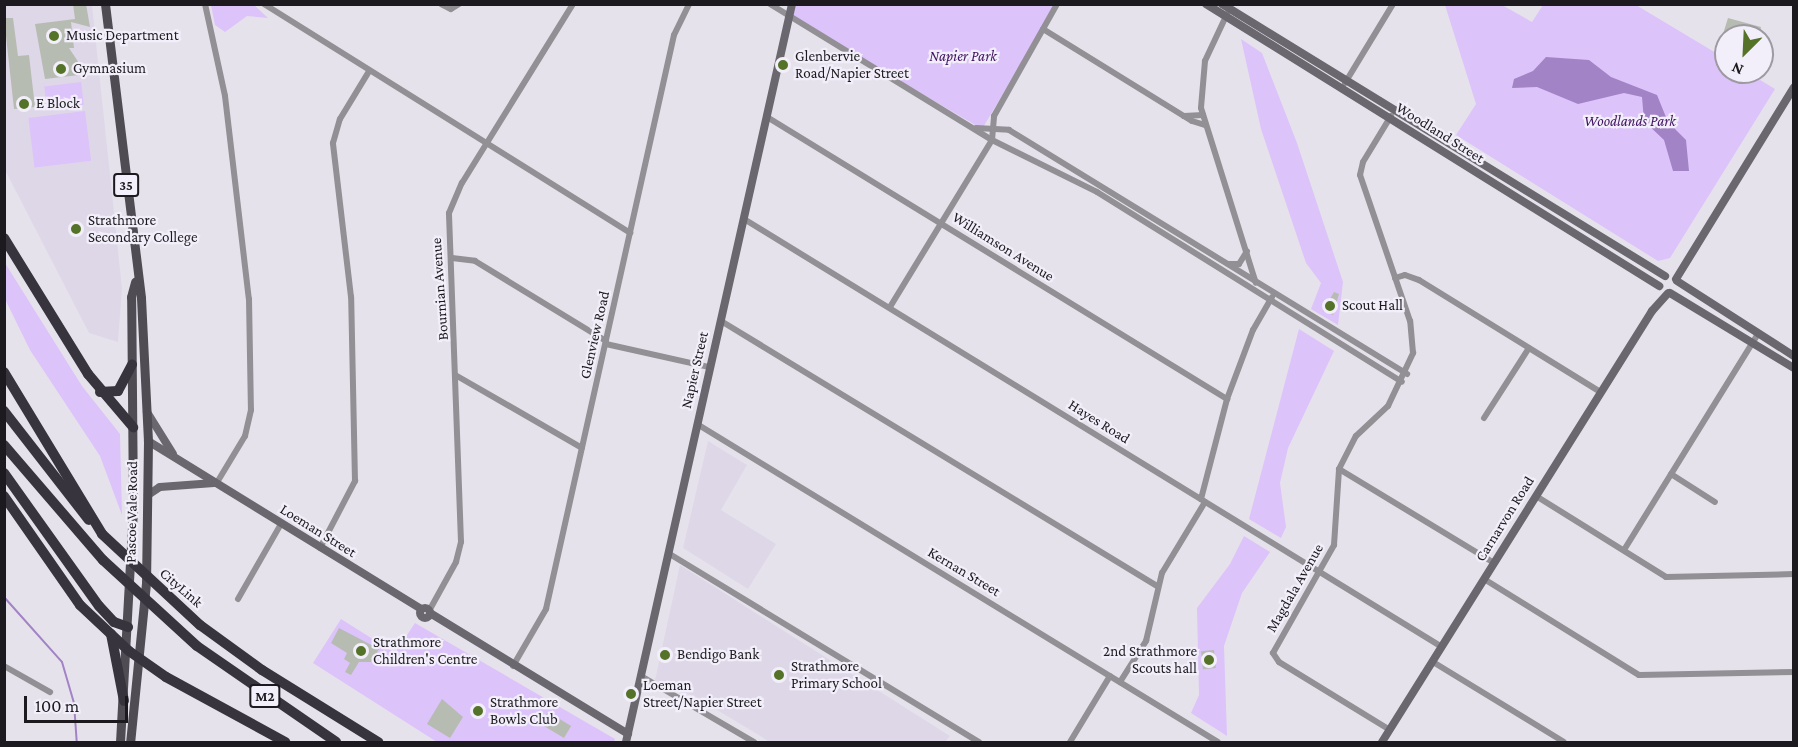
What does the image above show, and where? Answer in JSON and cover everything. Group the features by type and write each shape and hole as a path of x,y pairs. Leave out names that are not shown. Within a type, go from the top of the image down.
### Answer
{"highway":[{"path":"4,238 100,392 133,427"},
{"path":"100,392 118,391 132,365"},
{"path":"4,372 102,534"},
{"name":"CityLink","path":"4,411 49,473 102,534 200,625 262,670 378,742"},
{"name":"M2","path":"4,445 103,560 197,646 336,742"},
{"path":"4,473 99,606 114,622 128,627"},
{"path":"4,496 80,605 129,651 166,678 285,742"},
{"path":"99,606 114,641 124,701"}],"main road":[{"name":"Pascoe Vale Road","path":"105,4 135,282 141,298 146,411 148,495 143,620 130,742"},
{"path":"4,230 28,278"},
{"name":"Pascoe Vale Road","path":"120,742 128,627 133,427 131,297 135,282"},
{"path":"133,427 147,441"},
{"path":"128,627 143,620"}],"street":[{"path":"148,495 160,487 215,484 245,436 251,410 249,299 226,104 206,4"},
{"path":"264,4 368,73 630,233"},
{"path":"441,4 451,9 459,4"},
{"name":"Bournian Avenue","path":"425,612 456,562 461,542 452,205 486,145 573,4"},
{"name":"Glenview Road","path":"513,667 546,609 674,35 689,4"},
{"path":"770,4 992,141 1097,192 1402,382"},
{"name":"Napier Street","path":"627,738 792,4"},
{"path":"890,308 992,141 994,116 1057,4"},
{"name":"Woodland Street","path":"1206,4 1226,10 1580,230 1672,278 1794,368"},
{"path":"1344,85 1393,4"},
{"path":"1226,10 1205,61 1203,115 1257,282"},
{"path":"1043,29 1184,116 1205,125"},
{"path":"320,548 355,481 351,297 333,144 340,119 368,73"},
{"path":"1664,290 1793,89"},
{"path":"1184,116 1203,115"},
{"name":"Magdala Avenue","path":"1390,730 1273,656 1322,572 1334,545 1339,469 1356,436 1383,412 1407,374 1413,336 1360,175 1363,162 1392,115"},
{"name":"Williamson Avenue","path":"767,117 1227,399"},
{"path":"972,127 1009,130 1407,374"},
{"name":"Hayes Road","path":"744,219 1442,647"},
{"name":"Woodland Street","path":"1580,230 1664,290 1792,354"},
{"path":"1226,263 1239,264 1247,249"},
{"path":"452,258 475,261 606,343 710,367"},
{"path":"1395,278 1412,276 1600,392"},
{"path":"1664,290 1672,278"},
{"path":"1252,289 1257,282"},
{"name":"Carnarvon Road","path":"1382,742 1664,290"},
{"path":"1120,682 1146,641 1157,586 1203,500 1227,399 1250,335 1275,293"},
{"path":"721,321 1157,586"},
{"path":"1344,345 1348,338"},
{"path":"1624,550 1756,338"},
{"path":"1484,418 1529,348"},
{"path":"457,376 582,448"},
{"path":"146,411 175,457"},
{"name":"Kernan Street","path":"696,424 1218,742"},
{"name":"Loeman Street","path":"147,441 627,738"},
{"path":"1339,469 1494,563"},
{"path":"1671,474 1715,501"},
{"path":"1536,496 1672,578 1794,574"},
{"path":"238,599 281,524"},
{"path":"668,553 980,742"},
{"path":"1484,579 1645,677 1794,672"},
{"path":"1433,662 1564,742"},
{"path":"4,666 50,692"},
{"path":"641,676 754,742"},
{"path":"1070,742 1110,676"}],"shaded area":[{"name":"Strathmore Secondary College","path":"5,5 92,5 122,288 118,342 89,333 5,170"},
{"path":"1546,57 1589,60 1611,77 1657,95 1668,122 1686,140 1689,171 1673,171 1664,140 1644,121 1642,97 1624,93 1578,104 1537,87 1512,88 1514,79 1533,71"},
{"path":"708,441 747,465 721,510 776,544 748,589 683,548"},
{"name":"Strathmore Primary School","path":"680,565 950,736 945,742 770,742 694,696 654,685"}],"green space":[{"name":"Napier Park","path":"795,4 1056,5 982,129 788,15"},
{"path":"211,5 254,5 268,18 247,16 225,32 215,25"},
{"name":"Woodlands Park","path":"1445,5 1502,5 1532,22 1543,5 1636,5 1714,52 1714,84 1767,84 1775,89 1670,258 1658,261 1456,135 1476,104"},
{"path":"1241,39 1262,53 1297,143 1343,282 1338,325 1311,309 1321,283 1306,263 1261,129"},
{"path":"81,82 84,105 47,109 44,87"},
{"path":"85,111 91,161 35,168 28,118"},
{"path":"5,263 82,386 120,434 122,515 100,456 30,350 5,299"},
{"path":"1299,329 1334,351 1288,448 1280,483 1286,527 1281,538 1249,519"},
{"path":"1244,536 1270,552 1242,593 1224,646 1227,736 1191,713 1199,695 1197,608 1230,564"},
{"path":"341,619 395,653 415,623 615,739 614,742 437,742 313,663"}],"building":[{"path":"73,4 86,4 90,27 71,22 74,48 69,48 79,63 79,75 45,79 35,24 75,19"},
{"path":"4,18 13,18 18,56 29,55 35,107 14,109"},
{"path":"1728,18 1750,24 1726,24"},
{"name":"Scout Hall","path":"1334,292 1339,294 1333,315 1323,311"},
{"name":"Strathmore Children's Centre","path":"339,628 379,649 371,662 359,662 351,675 345,672 350,663 344,659 347,653 331,643"},
{"name":"2nd Strathmore Scouts hall","path":"1214,650 1216,668 1203,669 1201,651"},
{"name":"Strathmore Bowls Club","path":"442,699 463,717 450,738 427,724"},
{"path":"548,712 571,726 564,738 541,724"}],"waterway":[{"path":"4,597 62,662 74,703 77,742"}],"place":[{"name":"Music Department","path":"54,36"},
{"name":"Glenbervie Road/Napier Street","path":"783,65"},
{"name":"Gymnasium","path":"61,69"},
{"name":"E Block","path":"24,104"},
{"name":"Strathmore Secondary College","path":"76,229"},
{"name":"Scout Hall","path":"1330,306"},
{"name":"Strathmore Children's Centre","path":"361,651"},
{"name":"Bendigo Bank","path":"665,655"},
{"name":"2nd Strathmore Scouts hall","path":"1209,660"},
{"name":"Strathmore Primary School","path":"779,675"},
{"name":"Loeman Street/Napier Street","path":"631,694"},
{"name":"Strathmore Bowls Club","path":"478,711"}]}
